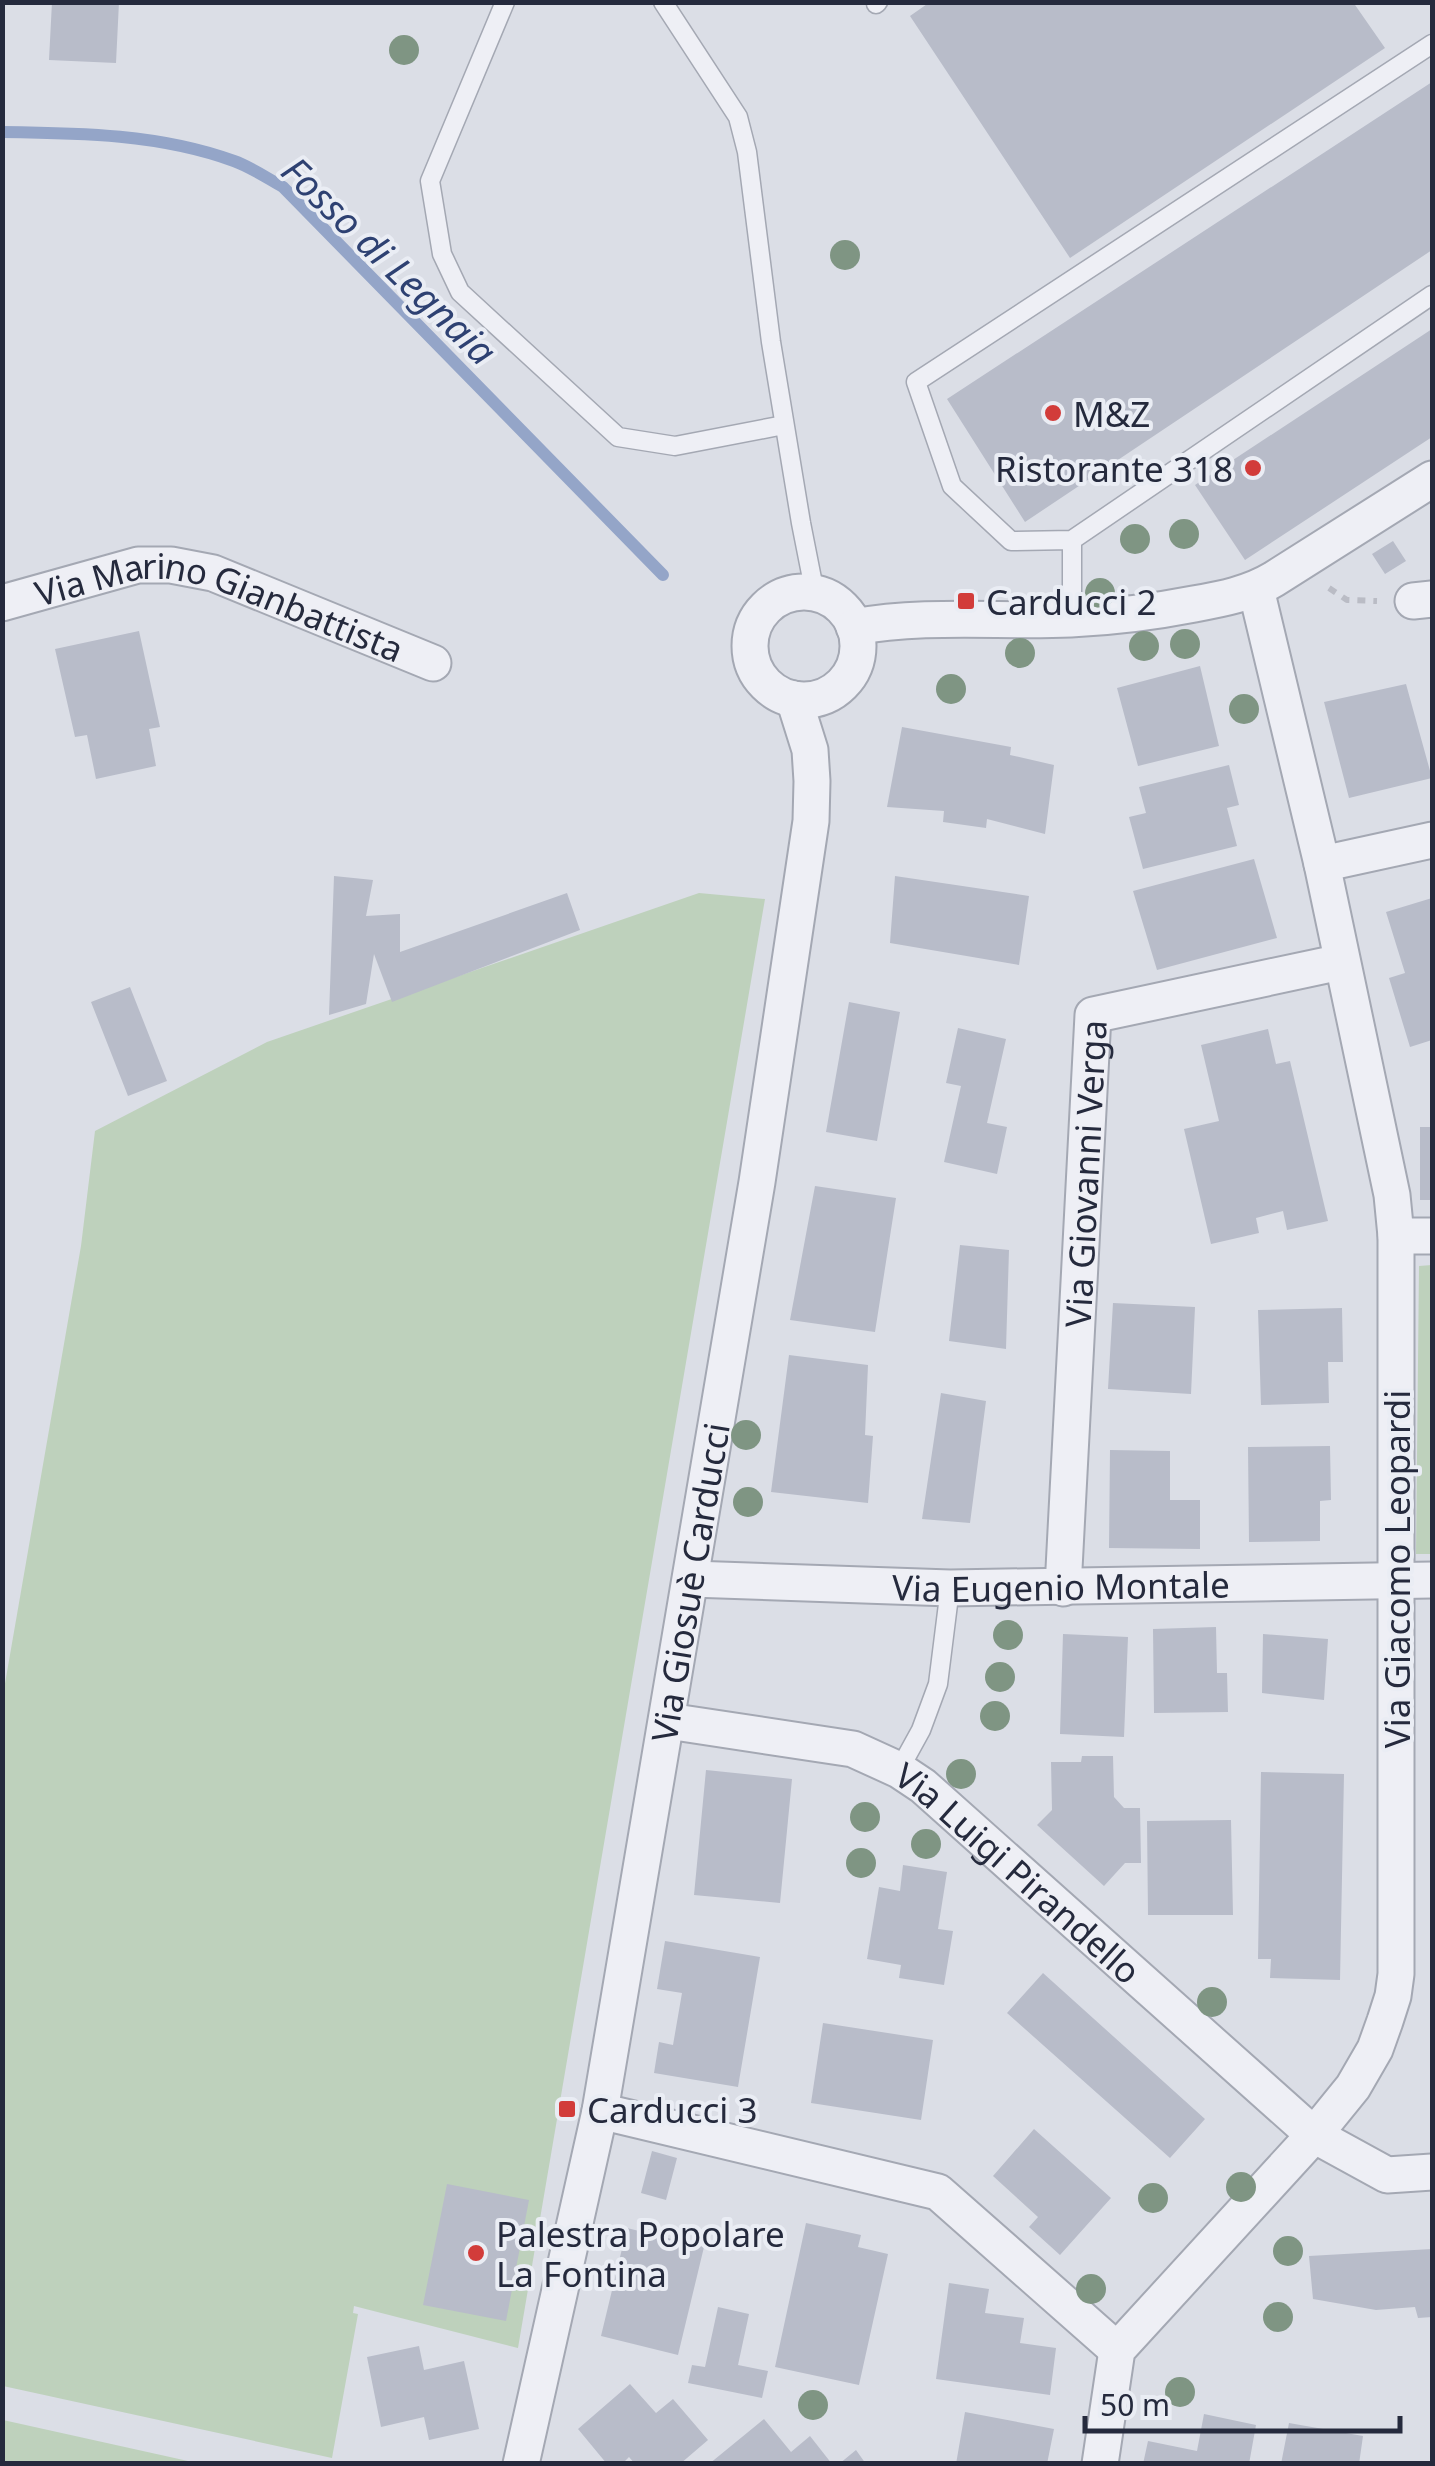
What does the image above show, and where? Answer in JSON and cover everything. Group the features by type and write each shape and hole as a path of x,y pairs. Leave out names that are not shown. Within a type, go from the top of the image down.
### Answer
{"street":[{"path":"854,626 890,620 1072,619 1162,610 1256,590 1432,479"},
{"name":"Via Marino Gianbattista","path":"2,604 138,566 171,564 213,573 433,663"},
{"name":"Via Giacomo Leopardi","path":"1117,2350 1314,2135 1353,2087 1374,2049 1393,1996 1396,1974 1396,1236 1392,1195 1322,864 1256,590"},
{"path":"792,594 816,594 845,610 854,626 858,654 854,667 847,679 826,696 794,699 773,690 760,677 753,661 751,638 759,616 771,604 792,594"},
{"name":"Via Giosuè Carducci","path":"521,2464 600,2111 757,1182 811,821 810,750 794,699"},
{"path":"1322,864 1432,840"},
{"name":"Via Giovanni Verga","path":"1064,1588 1093,1015 1341,962"},
{"path":"1396,1236 1432,1236"},
{"name":"Via Eugenio Montale","path":"691,1580 950,1588 1432,1580"},
{"name":"Via Luigi Pirandello","path":"668,1721 853,1749 900,1770 1314,2135 1387,2175 1432,2172"},
{"path":"600,2111 938,2192 1117,2350 1100,2464"}],"lane":[{"path":"505,2 430,181 442,254 460,292 618,437 675,446 784,425"},
{"path":"664,2 738,117 747,152 770,342 816,594"},
{"path":"1432,44 916,382 952,486 1011,540 1072,540 1432,295"},
{"path":"1072,540 1072,619"},
{"path":"900,1770 921,1730 938,1684 950,1588"}],"path":[{"path":"1297,566 1347,600 1423,600"}],"green space":[{"path":"699,893 765,899 518,2348 354,2306 353,2313 358,2314 332,2458 3,2386 3,1695 81,1246 95,1131 267,1042"},
{"path":"1432,1265 1432,1554 1416,1554 1419,1266"},
{"path":"3,2420 197,2463 3,2463"}],"building":[{"path":"52,2 119,2 116,63 49,60"},
{"path":"930,2 1353,2 1385,48 1070,258 910,16"},
{"path":"1432,82 1432,250 1025,522 947,399"},
{"path":"1432,329 1432,437 1245,560 1195,485"},
{"path":"1393,541 1406,561 1385,574 1372,554"},
{"path":"139,631 160,727 149,729 156,766 96,779 87,735 75,737 55,649"},
{"path":"1200,666 1219,746 1138,766 1117,688"},
{"path":"1406,684 1432,778 1349,798 1324,702"},
{"path":"902,727 1011,747 1010,755 1054,765 1045,834 987,819 986,828 943,822 944,811 887,807"},
{"path":"1229,765 1239,805 1227,808 1237,846 1143,869 1129,817 1146,813 1139,787"},
{"path":"1254,859 1277,938 1157,970 1133,891"},
{"path":"334,876 373,880 366,916 400,914 400,952 567,893 580,930 392,1002 374,954 366,1004 329,1015"},
{"path":"895,876 1029,896 1019,965 890,943"},
{"path":"1432,898 1432,1040 1410,1047 1389,978 1405,973 1386,912"},
{"path":"130,987 167,1081 128,1096 91,1002"},
{"path":"849,1002 900,1012 877,1141 826,1132"},
{"path":"958,1028 1006,1039 987,1123 1007,1127 997,1174 944,1162 961,1086 946,1083"},
{"path":"1268,1029 1276,1064 1290,1061 1328,1221 1287,1230 1283,1211 1256,1218 1259,1233 1211,1244 1184,1129 1219,1121 1201,1045"},
{"path":"1420,1127 1432,1127 1432,1200 1420,1200"},
{"path":"815,1186 896,1198 875,1332 790,1320"},
{"path":"960,1245 1009,1250 1006,1349 949,1341"},
{"path":"1113,1303 1195,1307 1191,1394 1108,1389"},
{"path":"1342,1308 1343,1362 1328,1362 1329,1403 1261,1405 1258,1310"},
{"path":"789,1355 868,1365 865,1435 873,1436 868,1503 771,1492"},
{"path":"941,1393 986,1401 970,1523 922,1519"},
{"path":"1330,1446 1331,1500 1320,1501 1320,1541 1249,1542 1248,1447"},
{"path":"1110,1450 1170,1451 1170,1500 1200,1500 1200,1549 1109,1548"},
{"path":"1216,1627 1217,1673 1227,1673 1228,1712 1154,1713 1153,1629"},
{"path":"1063,1634 1128,1637 1124,1737 1060,1734"},
{"path":"1263,1634 1328,1639 1324,1700 1262,1693"},
{"path":"1082,1756 1113,1756 1114,1797 1124,1808 1140,1808 1141,1863 1125,1863 1104,1886 1037,1825 1052,1810 1051,1762 1081,1762"},
{"path":"706,1770 792,1779 780,1903 694,1895"},
{"path":"1261,1772 1344,1774 1340,1980 1270,1978 1271,1959 1258,1959"},
{"path":"1231,1820 1233,1915 1148,1915 1147,1821"},
{"path":"903,1865 947,1872 938,1929 953,1931 944,1985 899,1978 901,1965 867,1959 879,1887 900,1891"},
{"path":"665,1941 760,1957 738,2087 654,2073 659,2042 673,2045 682,1993 657,1989"},
{"path":"1043,1973 1205,2119 1170,2158 1007,2013"},
{"path":"823,2023 933,2040 921,2120 811,2103"},
{"path":"1034,2129 1111,2198 1060,2255 1029,2227 1038,2217 993,2176"},
{"path":"652,2151 677,2158 666,2200 641,2193"},
{"name":"Palestra Popolare La Fontina","path":"447,2184 529,2200 506,2321 423,2305"},
{"path":"806,2223 861,2235 858,2247 888,2254 859,2385 775,2367"},
{"path":"627,2228 704,2247 678,2355 601,2336"},
{"path":"1432,2249 1432,2317 1418,2318 1415,2307 1376,2310 1313,2299 1309,2256"},
{"path":"949,2283 989,2289 985,2313 1024,2318 1020,2343 1056,2348 1050,2395 936,2379"},
{"path":"718,2307 749,2314 738,2365 768,2371 762,2398 688,2383 692,2365 705,2367"},
{"path":"419,2346 424,2370 464,2361 479,2429 429,2440 424,2417 381,2427 367,2357"},
{"path":"630,2384 656,2413 673,2399 708,2440 680,2464 635,2464 629,2457 622,2464 607,2464 578,2429"},
{"path":"965,2412 1054,2429 1047,2464 956,2464"},
{"path":"1204,2414 1256,2425 1249,2464 1143,2464 1148,2441 1197,2451"},
{"path":"764,2419 791,2452 810,2436 832,2464 709,2464"},
{"path":"1289,2423 1363,2436 1359,2464 1281,2464"},
{"path":"856,2450 866,2464 839,2464"}],"waterway":[{"name":"Fosso di Legnaia","path":"2,132 91,134 178,145 240,163 283,187 663,575"}],"place":[{"name":"M&Z","path":"1053,413"},
{"name":"Ristorante 318","path":"1253,468"},
{"name":"Carducci 2","path":"966,601"},
{"name":"Carducci 3","path":"567,2109"},
{"name":"Palestra Popolare La Fontina","path":"476,2253"}]}
